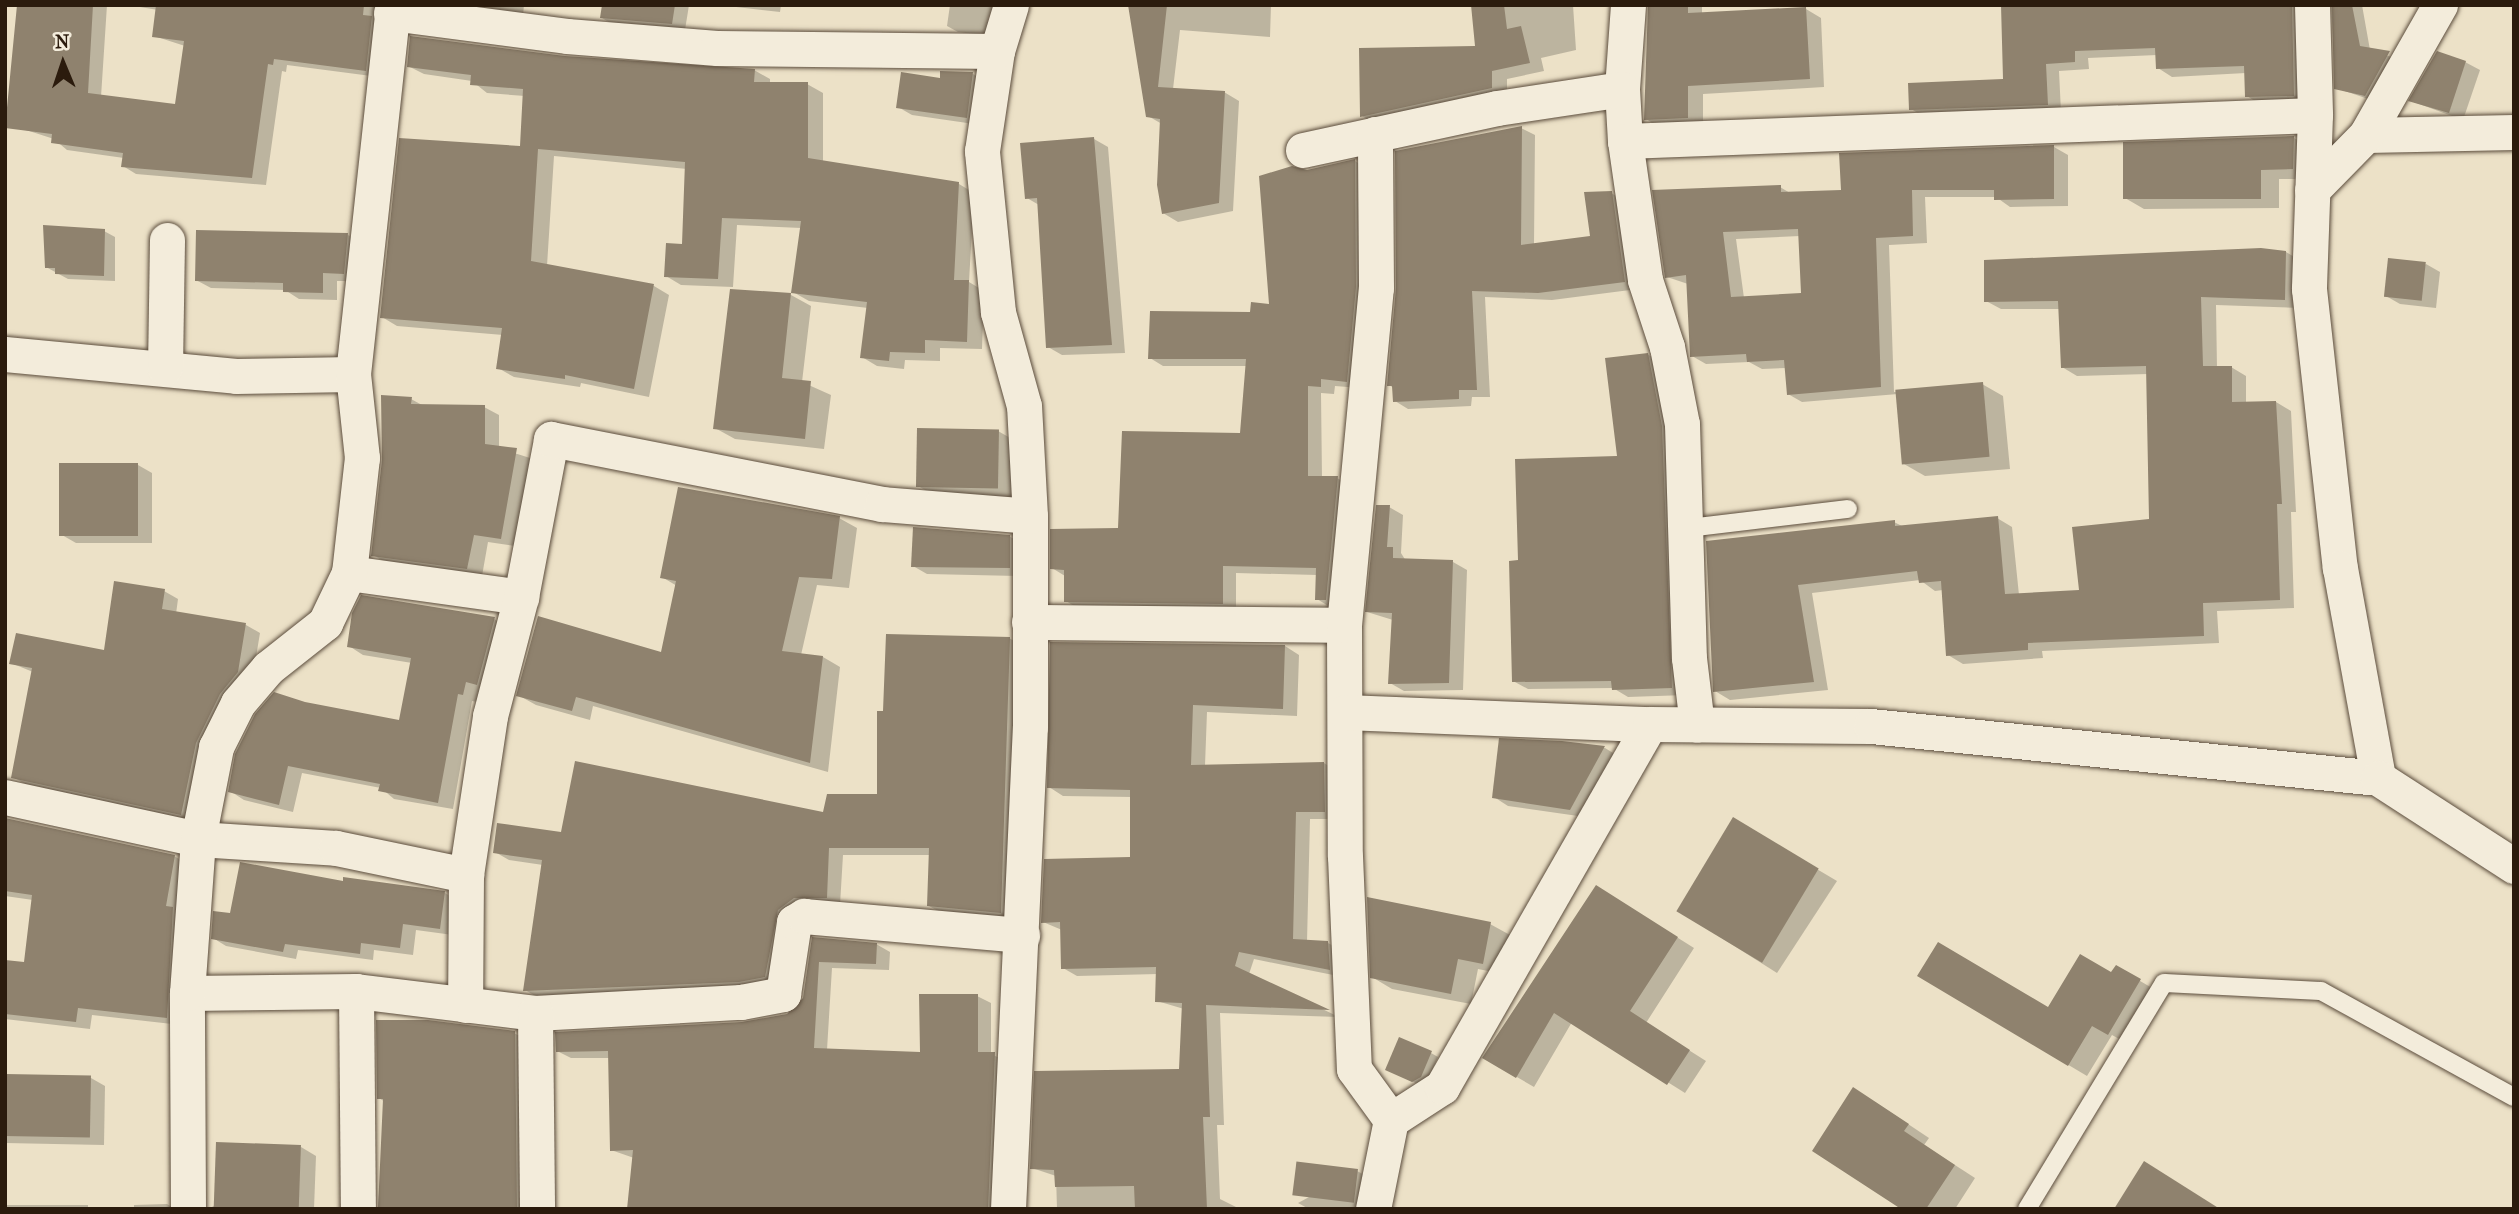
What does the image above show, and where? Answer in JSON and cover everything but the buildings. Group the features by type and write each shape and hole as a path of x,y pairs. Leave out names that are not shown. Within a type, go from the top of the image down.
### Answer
{"street":[{"path":"1008,1209 1030,727 1030,516 1024,406 998,312 988,244 982,151 997,51 1011,5"},
{"path":"1628,5 1622,89 1625,141 1645,279 1667,347 1682,424 1688,528 1689,658 1697,725"},
{"path":"2312,5 2315,115 2309,289 2335,528 2357,676 2378,778"},
{"path":"2312,190 2366,135 2440,5"},
{"path":"188,1209 187,993 198,839 216,747 238,703 268,668 325,623 349,573 362,458 353,374 392,9 567,36 718,48 997,51"},
{"path":"1303,150 1375,134 1622,89"},
{"path":"1625,141 2315,115"},
{"path":"2366,135 2514,132"},
{"path":"1375,134 1376,288 1344,625 1345,712 1354,1069 1391,1121"},
{"path":"165,368 167,240"},
{"path":"5,354 236,376 353,374"},
{"path":"465,1005 466,875 490,716 520,597 551,439 882,503 1030,516"},
{"path":"349,573 520,597"},
{"path":"1029,622 1344,625"},
{"path":"1345,712 1650,724 1871,726 2378,778 2514,866"},
{"path":"1373,1209 1391,1121 1442,1087 1650,724"},
{"path":"5,797 198,839 336,848 466,875"},
{"path":"187,993 356,991 535,1013 741,1002 783,994 794,922 804,916 1022,935"},
{"path":"356,991 358,1209"},
{"path":"535,1013 537,1209"}],"lane":[{"path":"1688,528 1848,509"},
{"path":"2027,1209 2165,983 2321,991 2514,1097"}]}
